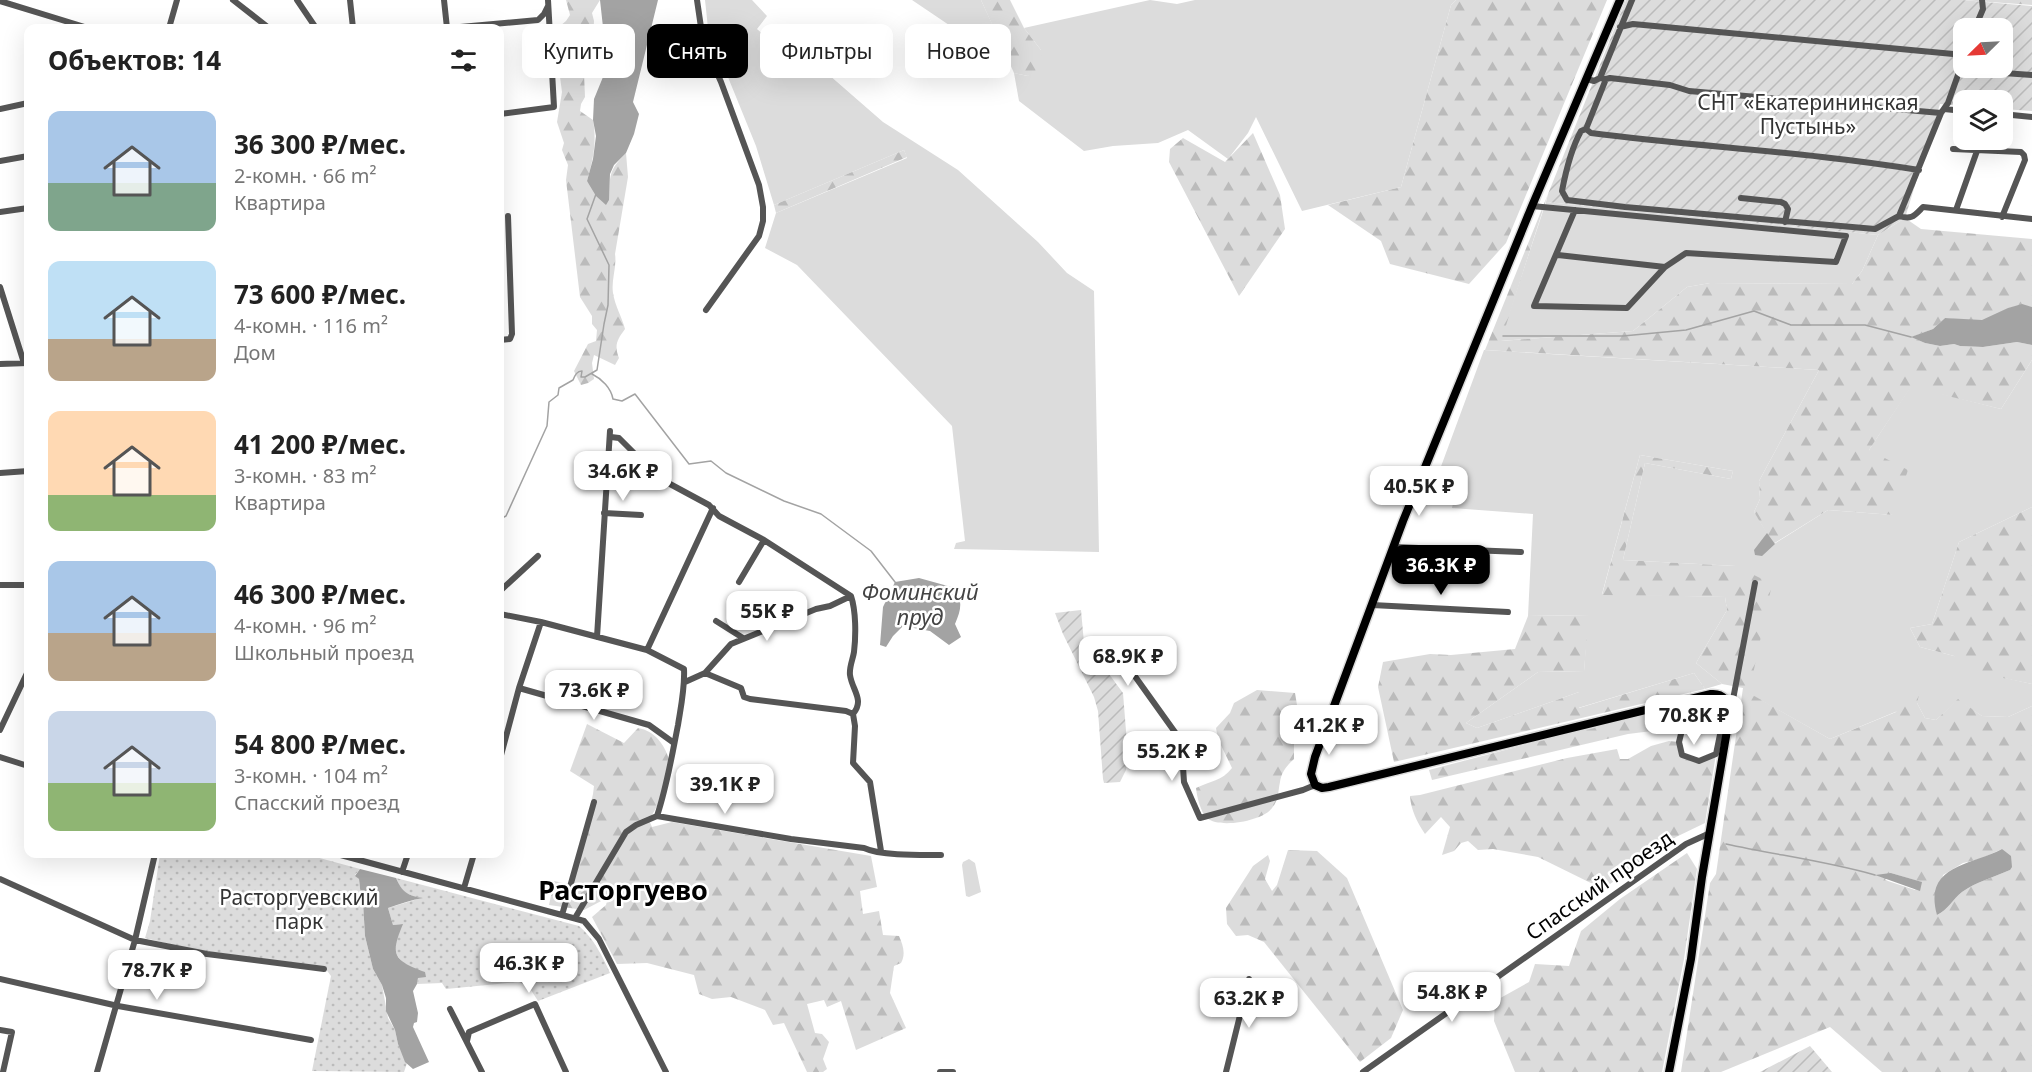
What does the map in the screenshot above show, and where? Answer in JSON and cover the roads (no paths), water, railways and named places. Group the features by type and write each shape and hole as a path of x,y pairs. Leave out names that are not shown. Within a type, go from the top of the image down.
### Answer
{"main road":[{"path":"1620,0 1532,206 1393,548 1311,774 1315,785 1322,788 1711,694 1717,693 1726,699 1730,713 1691,959 1669,1072"}],"street":[{"path":"170,24 177,0"},
{"path":"233,0 264,24"},
{"path":"297,0 313,24"},
{"path":"350,0 353,24"},
{"path":"444,0 447,24"},
{"path":"697,0 703,41 721,82 759,185 763,207 763,221 759,236 706,310"},
{"path":"1632,0 1620,27 1586,129 1581,131 1566,169 1562,191 1567,200 1589,204 1875,229 1899,216 1957,78"},
{"path":"1979,18 1983,9 1982,0"},
{"path":"0,1 75,24"},
{"path":"493,24 538,20 544,15 549,2"},
{"path":"504,113 555,107 549,2"},
{"path":"1620,27 1633,24 1953,55"},
{"path":"2013,74 2032,75"},
{"path":"1587,79 1594,81 1610,78 1670,85 1689,91 1953,111"},
{"path":"0,109 24,104"},
{"path":"2013,115 2032,117"},
{"path":"1586,129 1591,134 1865,161 1919,170"},
{"path":"1965,150 2021,152 2024,155 2025,160 2002,217"},
{"path":"1956,210 1977,151"},
{"path":"0,161 24,157"},
{"path":"1741,198 1785,204 1788,209 1785,222"},
{"path":"1532,206 1575,210 1846,236 1836,262 1686,253 1665,267 1627,308 1534,306 1558,255 1575,210"},
{"path":"1899,216 1912,218 1923,207 2032,219"},
{"path":"0,212 24,209"},
{"path":"504,340 510,339 512,334 508,216"},
{"path":"1558,255 1665,267"},
{"path":"0,287 24,357"},
{"path":"0,364 24,363"},
{"path":"597,638 611,434 619,438 647,466 670,484 714,508 719,516 764,540 851,596 854,604 854,650 850,675 859,701 853,714 855,726 853,763 870,782 882,851"},
{"path":"0,473 24,471"},
{"path":"646,651 714,508"},
{"path":"604,513 641,515"},
{"path":"739,582 764,540"},
{"path":"1393,548 1521,552"},
{"path":"504,587 538,556"},
{"path":"1730,713 1755,583"},
{"path":"0,585 24,585"},
{"path":"685,682 705,673 731,644 851,596"},
{"path":"1372,605 1508,612"},
{"path":"504,615 541,622 646,651 684,669 685,682 674,744 657,816"},
{"path":"716,621 743,638"},
{"path":"504,744 519,688 541,622"},
{"path":"1133,644 1119,654 1177,735 1182,751 1184,782 1200,818 1315,785"},
{"path":"705,673 741,688 744,697 750,699 846,711 853,714"},
{"path":"0,730 24,679"},
{"path":"519,688 649,725 674,744"},
{"path":"1708,701 1720,701 1725,710 1716,754 1699,761 1682,755 1679,742 1686,714 1708,701"},
{"path":"0,758 24,765"},
{"path":"562,915 594,802"},
{"path":"575,918 626,832 657,816 894,854 941,855"},
{"name":"Спасский проезд","path":"1363,1072 1686,844 1710,833"},
{"path":"97,1072 135,940 154,858"},
{"path":"351,858 584,921 599,939 666,1072"},
{"path":"402,872 407,858"},
{"path":"464,888 473,858"},
{"path":"0,879 135,940 207,954 324,969"},
{"path":"0,979 115,1005 311,1040"},
{"path":"1226,1072 1249,979"},
{"path":"467,1041 469,1032 535,1004 566,1072"},
{"path":"450,1009 482,1072"},
{"path":"0,1030 12,1032 3,1072"},
{"path":"940,1072 953,1072"}],"water":[{"path":"600,0 658,0 652,24 647,24 647,45 633,102 639,114 634,134 626,153 614,165 610,174 609,200 606,205 596,196 587,181 596,136 593,120 594,99 603,78 635,78 635,24 603,24"},
{"path":"2022,304 2032,307 2032,345 2017,342 1983,347 1954,344 1940,346 1911,337 1933,329 1945,318 1982,320"},
{"path":"1767,533 1775,544 1762,556 1755,555 1754,550"},
{"name":"Фоминский пруд","path":"919,578 955,588 960,606 955,624 961,637 949,645 930,631 903,626 886,647 880,645 883,607 895,582"},
{"path":"2002,849 2011,856 2010,870 1967,888 1937,915 1934,899 1937,886 1943,877 1964,864"},
{"path":"360,869 396,878 406,893 423,898 388,908 393,925 403,924 396,943 397,955 406,964 425,972 426,977 418,978 413,991 418,1013 417,1022 413,1027 429,1062 413,1069 405,1062 395,1030 386,1011 386,998 382,985 373,969 365,936 359,879 355,876"},
{"path":"1891,873 1922,882 1920,891 1875,875"}],"waterway":[{"path":"504,517 547,426 549,402 558,395 559,388 573,380 577,373 582,371 581,377 585,377 597,370 608,305 609,265 587,219 596,194"},
{"path":"1503,336 1623,336 1686,330 1754,311 1791,325 1865,325 1911,337"},
{"path":"592,374 606,384 613,399 622,401 635,394 689,464 711,461 726,473 784,501 821,514 871,551 895,582"},
{"path":"1726,844 1875,875"}],"district":[{"name":"Расторгуево","path":"623,889"}],"park label":[{"name":"СНТ «Екатерининская Пустынь»","path":"1808,114"},
{"name":"Расторгуевский парк","path":"299,909"}]}
